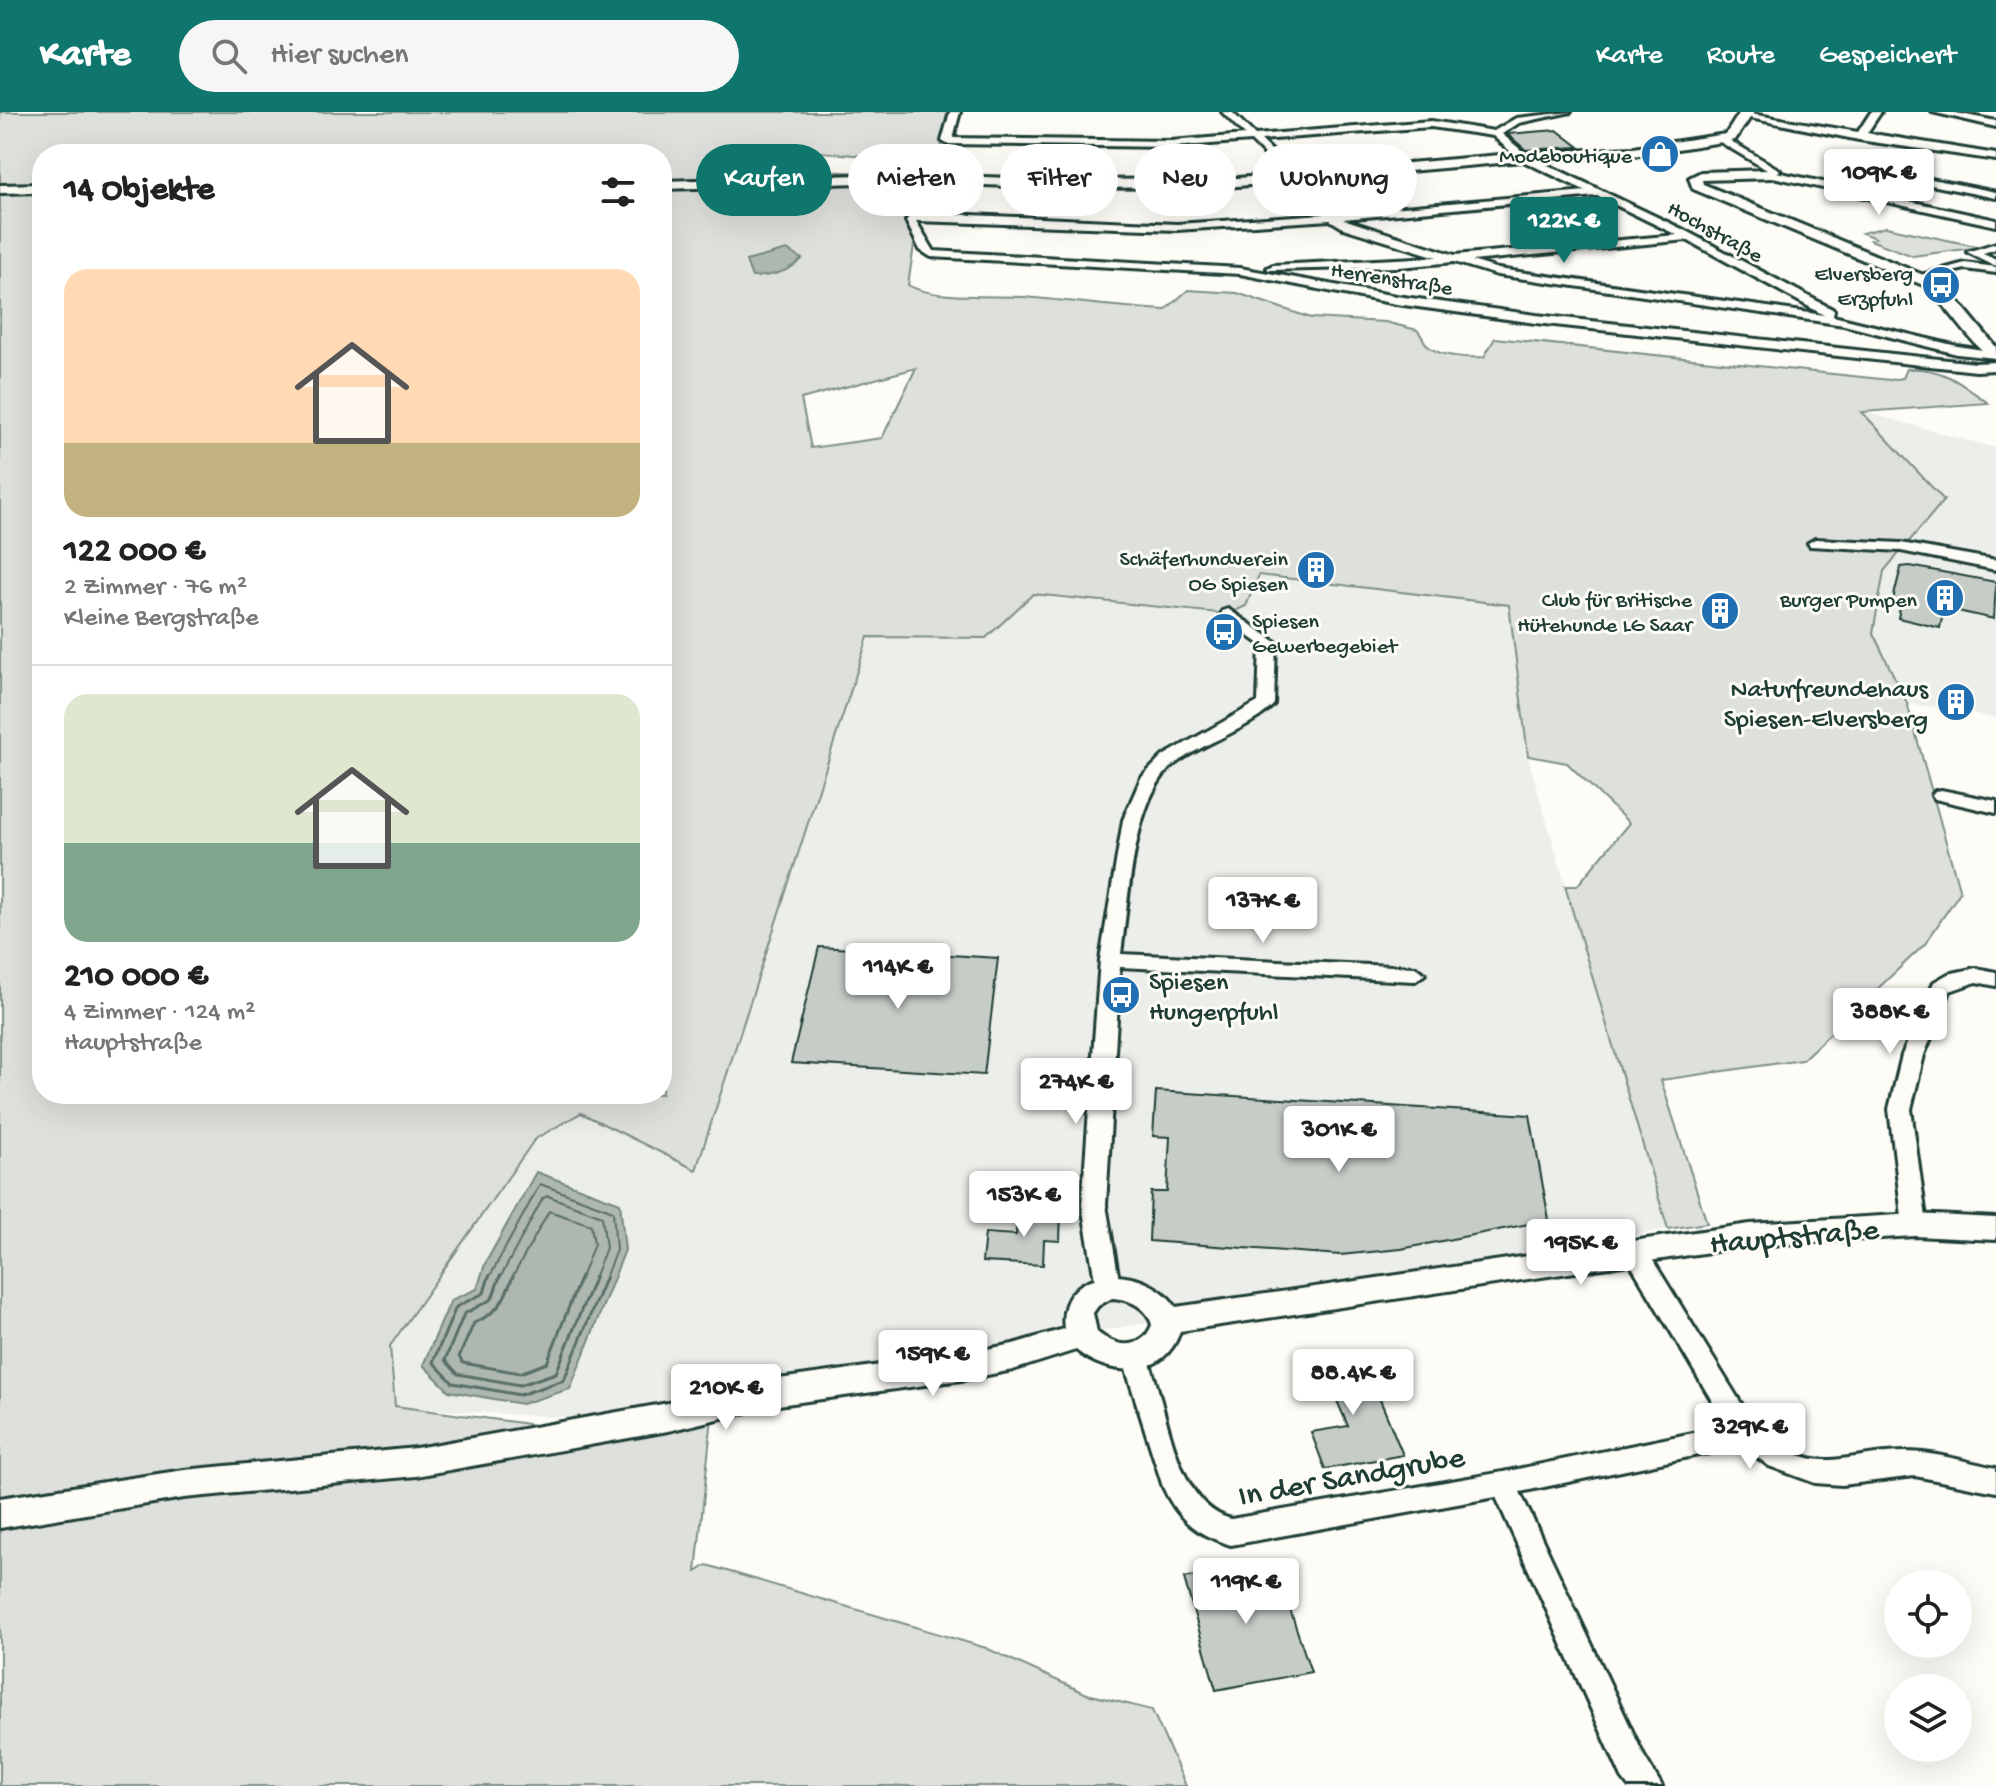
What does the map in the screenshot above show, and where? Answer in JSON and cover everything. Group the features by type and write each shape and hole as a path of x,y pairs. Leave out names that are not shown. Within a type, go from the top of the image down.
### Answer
{"main road":[{"path":"1417,167 1523,157 1633,152 1724,140 1734,134 1746,114"},
{"path":"672,185 909,178 1160,185 1252,180"},
{"path":"0,189 32,188"}],"street":[{"path":"955,112 947,141 1141,144 1431,124 1496,134 1511,123 1566,112"},
{"path":"1227,112 1259,144"},
{"path":"1516,112 1531,118"},
{"path":"1859,137 1876,112"},
{"path":"1937,112 1996,124"},
{"path":"1746,114 1859,137 1996,157"},
{"name":"Hochstraße","path":"1496,134 1523,157 1687,237 1844,321"},
{"path":"1724,140 1770,167 1774,170 1772,174"},
{"path":"1979,155 1996,148"},
{"path":"1996,223 1772,174 1701,176 1694,182 1706,191 1760,215 1920,277 1951,300 1979,342 1996,355"},
{"path":"1848,193 1901,176 1996,195"},
{"path":"1417,209 1599,193"},
{"name":"Herrenstraße","path":"1332,216 1177,227 926,216 914,217 911,221 924,248 931,254 1240,271 1396,300 1536,319 1976,367 1996,366"},
{"path":"1332,216 1347,226 1458,257 1497,272 1844,321 1957,350 1996,355"},
{"path":"1240,271 1400,264 1687,237"},
{"path":"1996,246 1973,252 1996,263"},
{"path":"1920,277 1965,266 1996,270"},
{"path":"1815,543 1901,547 1996,565"},
{"path":"1108,1286 1094,1205 1110,960 1132,820 1150,778 1169,760 1266,704 1268,642 1228,614"},
{"path":"1941,795 1996,807"},
{"path":"1110,960 1415,974"},
{"path":"1915,1225 1900,1109 1913,1055 1941,987 1955,979 1976,975 1996,979"},
{"name":"Hauptstraße","path":"1165,1321 1750,1235 1915,1225 1996,1229"},
{"path":"1636,1253 1746,1434 1760,1448 1784,1462 1838,1473 1921,1464 1996,1480"},
{"path":"1108,1286 1128,1286 1146,1293 1159,1305 1165,1321 1161,1340 1154,1347 1135,1357 1123,1359 1098,1352 1081,1336 1077,1325 1081,1305 1087,1297 1108,1286"},
{"path":"0,1513 184,1484 416,1462 668,1417 771,1393 987,1362 1081,1336"},
{"name":"In der Sandgrube","path":"1135,1357 1176,1487 1185,1506 1213,1528 1231,1532 1503,1484 1746,1434"},
{"name":"In der Sandgrube","path":"1503,1484 1633,1767 1647,1786"}],"shaded area":[{"path":"0,112 951,112 942,144 848,144 848,155 832,153 832,144 696,144 696,216 832,216 832,172 848,172 848,216 918,216 908,285 933,293 1024,297 1165,310 1188,290 1237,293 1311,318 1385,322 1417,330 1429,347 1455,356 1484,357 1495,338 1890,380 1903,378 1907,369 1941,373 1988,403 1862,412 1944,500 1884,571 1873,633 1907,703 1960,892 1925,944 1802,1060 1661,1080 1707,1223 1668,1229 1565,886 1577,886 1629,823 1567,763 1528,756 1509,605 1259,575 1246,606 1228,614 1033,594 986,638 868,637 696,1170 581,1113 535,1139 390,1346 395,1406 609,1435 712,1417 696,1572 707,1565 986,1648 1087,1694 1152,1710 1186,1786 0,1786 0,191 32,189 32,1104 672,1104 672,144 32,144 32,185 0,187","holes":["916,368 882,438 811,448 801,399"]},
{"path":"1886,227 1980,247 1913,256 1870,240 1875,238 1862,233"},
{"path":"1861,411 1996,448 1996,718 1907,703 1874,634 1774,564"},
{"path":"1258,576 1508,605 1527,755 1668,1229 606,1420 395,1407 390,1346 535,1139 581,1113 696,1170 868,637 986,638 1033,594 1228,614"}],"water":[{"path":"787,250 802,259 779,273 752,277 746,261"},
{"path":"536,1172 620,1203 625,1250 570,1389 522,1404 449,1391 423,1365 451,1300 477,1289 485,1264"}],"building":[{"path":"1557,130 1579,147 1526,150 1507,134"},
{"name":"Burger Pumpen","path":"1901,567 1996,582 1994,619 1944,608 1940,628 1898,618 1901,602 1893,600"},
{"path":"819,947 998,958 984,1075 791,1063"},
{"path":"1156,1091 1530,1115 1549,1220 1401,1249 1340,1255 1149,1241 1151,1192 1167,1192 1170,1137 1153,1136"},
{"path":"1017,1209 1061,1211 1060,1241 1044,1240 1043,1265 982,1262 985,1233 1016,1235"},
{"path":"1364,1361 1403,1455 1325,1469 1311,1432 1348,1426 1335,1396 1321,1398 1317,1386 1305,1388 1299,1372"},
{"path":"1274,1562 1311,1672 1216,1690 1184,1578"}],"place":[{"name":"Modeboutique","path":"1660,154"},
{"name":"Elversberg Erzpfuhl","path":"1941,285"},
{"name":"Schäferhundverein OG Spiesen","path":"1316,570"},
{"name":"Burger Pumpen","path":"1945,598"},
{"name":"Club für Britische Hütehunde LG Saar","path":"1720,611"},
{"name":"Spiesen Gewerbegebiet","path":"1224,632"},
{"name":"Naturfreundehaus Spiesen-Elversberg","path":"1956,702"},
{"name":"Spiesen Hungerpfuhl","path":"1121,995"}]}
